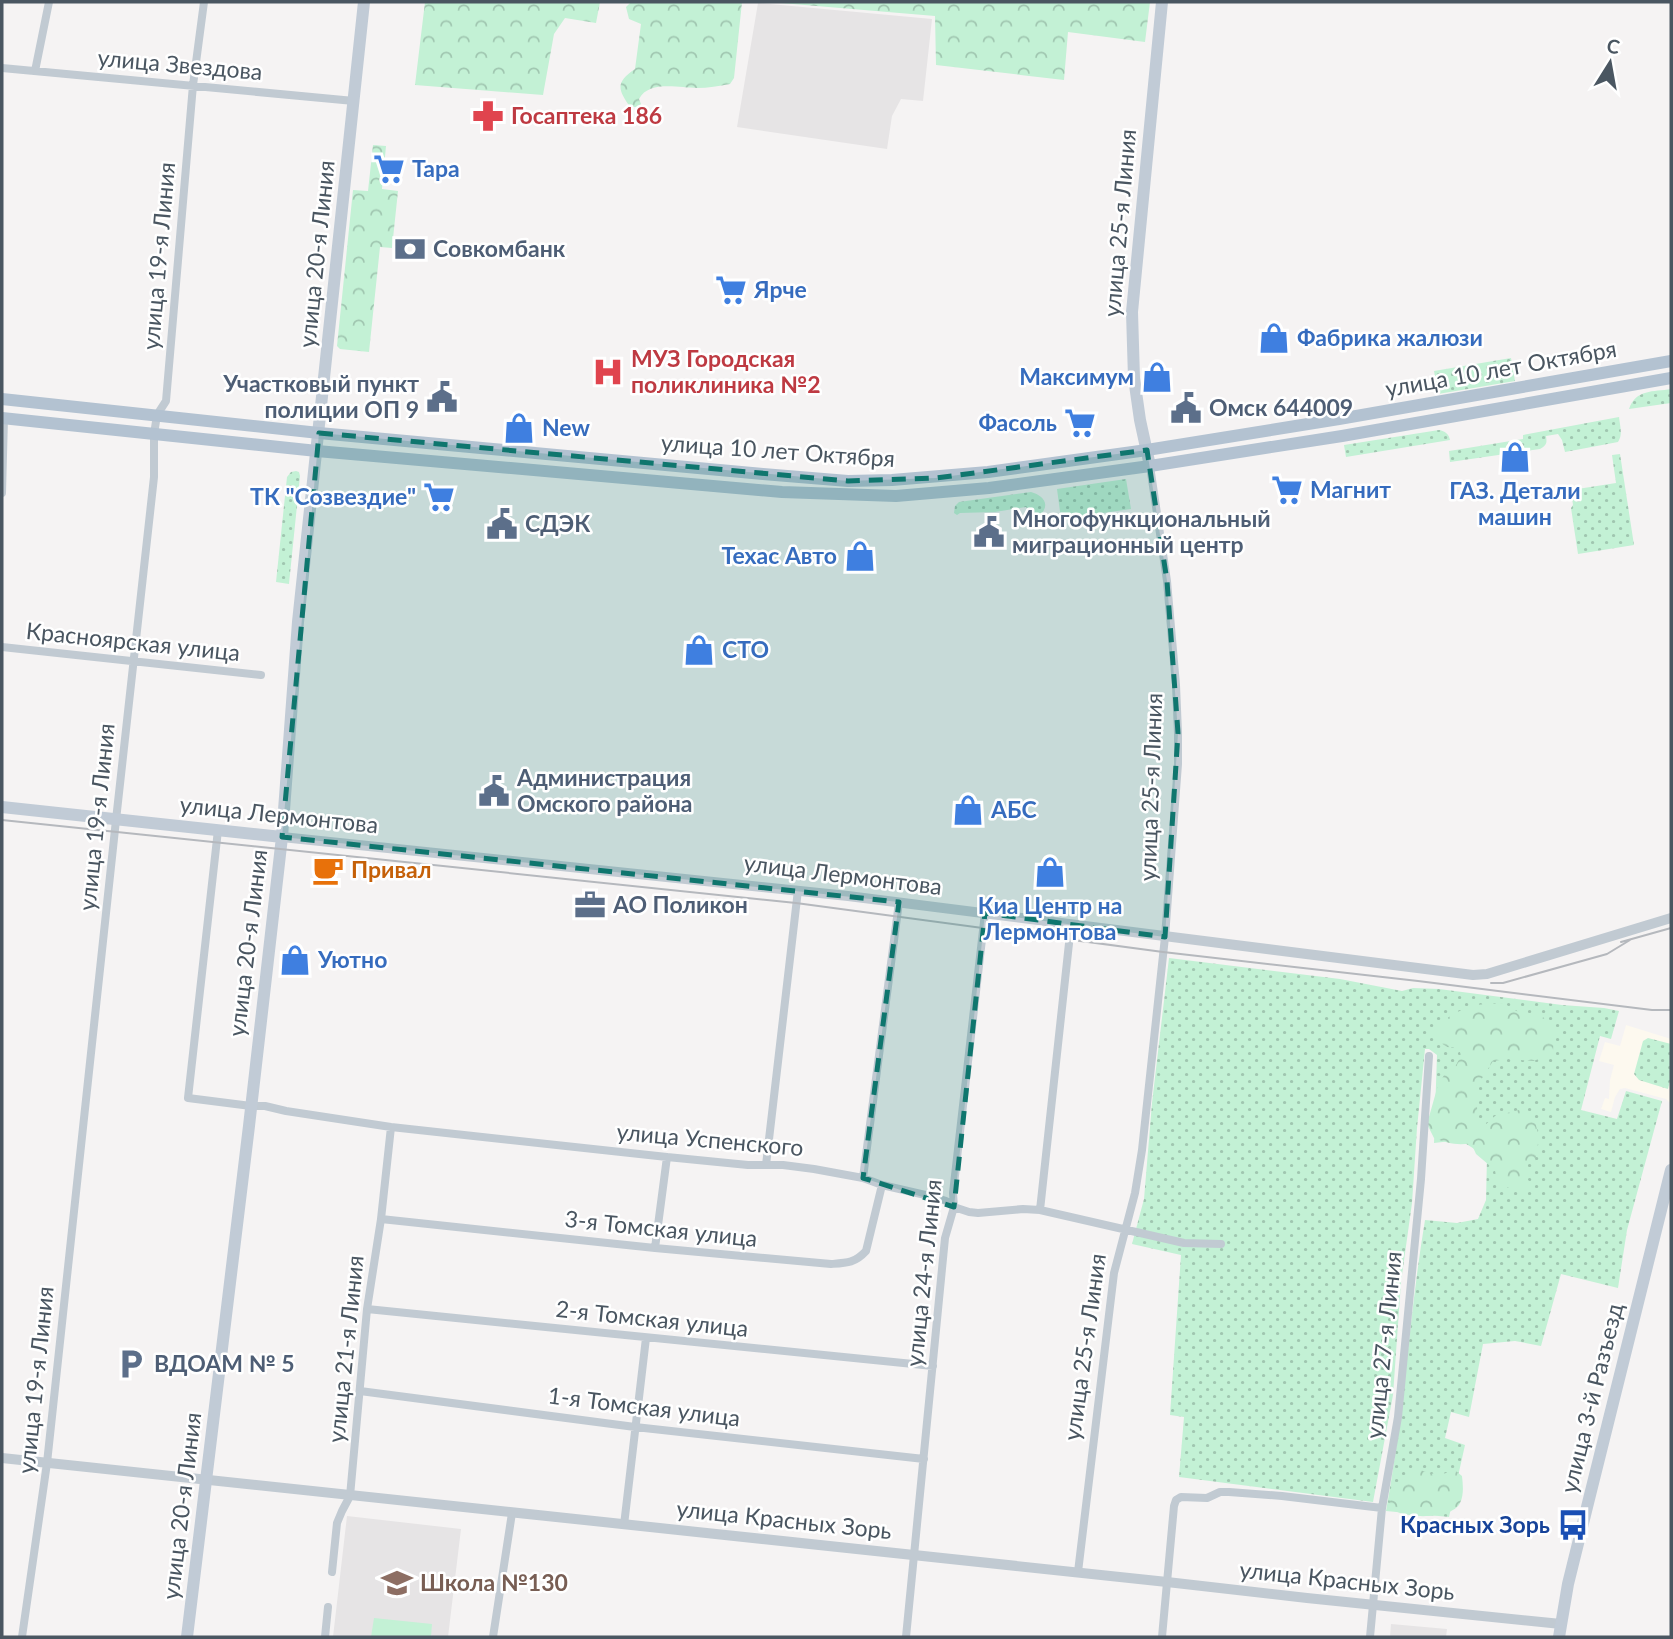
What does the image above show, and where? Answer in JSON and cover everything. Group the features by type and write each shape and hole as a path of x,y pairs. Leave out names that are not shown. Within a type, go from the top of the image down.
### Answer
{"main road":[{"name":"улица 20-я Линия","path":"187,1637 282,837 295,649 364,2"},
{"name":"улица 25-я Линия","path":"1150,466 1134,378 1132,312 1163,2"},
{"name":"улица 10 лет Октября","path":"2,399 319,433 763,474 848,481 892,480 936,478 1147,450 1671,361"},
{"name":"улица 10 лет Октября","path":"3,418 317,451 782,492 896,496 1001,486 1150,466 1342,436 1671,378"},
{"name":"улица Лермонтова","path":"2,807 282,837"},
{"name":"улица 3-й Разъезд","path":"1560,1631 1568,1584 1671,1170"}],"street":[{"path":"35,71 50,2"},
{"name":"улица 19-я Линия","path":"22,1637 47,1463 154,477 154,434 157,415 166,401 193,85 204,2"},
{"name":"улица Звездова","path":"2,68 354,101"},
{"path":"2,493 3,418"},
{"name":"улица 25-я Линия","path":"1078,1572 1114,1273 1135,1194 1142,1150 1165,937 1178,755 1176,685 1167,581 1150,466"},
{"name":"Красноярская улица","path":"2,648 261,675"},
{"name":"улица Успенского","path":"218,830 188,1098 276,1107 286,1111 391,1127 748,1165 793,1166 863,1178 934,1197 969,1212 1040,1210 1184,1243 1221,1244"},
{"name":"улица Лермонтова","path":"282,837 798,890 1473,975 1487,974 1671,918"},
{"path":"766,1165 798,890"},
{"path":"863,1178 900,902"},
{"name":"улица 24-я Линия","path":"906,1637 945,1238 954,1207 954,1185 985,913"},
{"path":"1040,1210 1072,925"},
{"name":"улица 27-я Линия","path":"1370,1637 1382,1508 1399,1404 1421,1179 1429,1056"},
{"name":"улица 21-я Линия","path":"332,1572 337,1523 350,1496 367,1309 381,1219 391,1127"},
{"path":"655,1248 667,1157"},
{"name":"3-я Томская улица","path":"381,1219 655,1248 831,1264 847,1263 859,1259 866,1251 882,1185"},
{"name":"2-я Томская улица","path":"367,1309 933,1366"},
{"path":"624,1525 646,1338"},
{"name":"1-я Томская улица","path":"360,1391 635,1427 924,1459"},
{"name":"улица Красных Зорь","path":"2,1458 1078,1572 1372,1605 1560,1631"},
{"path":"1162,1637 1174,1506 1176,1500 1181,1497 1207,1499 1220,1492 1229,1492 1382,1508"},
{"path":"493,1637 512,1513"},
{"path":"325,1637 328,1607"}],"highlighted area":[{"path":"319,433 848,481 936,478 1147,450 1167,581 1178,733 1165,937 985,913 954,1207 863,1178 899,902 282,837"}],"shaded area":[{"path":"758,3 932,19 923,101 901,99 892,116 887,149 737,127"},
{"path":"1626,1025 1671,1039 1671,1104 1666,1099 1625,1088 1620,1089 1615,1097 1611,1112 1601,1109 1605,1098 1609,1099 1614,1065 1599,1061 1605,1042 1620,1046"},
{"name":"Школа №130","path":"347,1516 461,1529 448,1637 333,1637"},
{"path":"1391,1624 1447,1629 1446,1637 1390,1637"}],"green space":[{"path":"425,2 600,2 596,23 565,18 554,34 543,95 415,85"},
{"path":"631,2 742,2 734,78 730,84 701,88 657,87 644,93 639,99 639,107 630,107 620,86 624,78 635,69 641,24 629,19 626,7"},
{"path":"769,2 1150,2 1145,42 1068,32 1064,80 936,65 935,16"},
{"path":"373,145 386,146 382,189 398,191 392,248 380,247 369,352 340,349 337,346 353,190 368,191"},
{"path":"1511,358 1515,381 1438,394 1434,371"},
{"path":"1671,389 1671,403 1629,409 1641,395"},
{"path":"1619,417 1621,433 1618,442 1565,452 1558,434 1546,436 1546,444 1540,449 1450,462 1449,451 1523,439 1523,435"},
{"path":"1439,430 1446,433 1450,440 1346,457 1344,445"},
{"path":"1620,454 1634,545 1578,554 1571,490 1616,483 1612,455"},
{"path":"296,471 300,476 289,584 276,582 287,477"},
{"path":"1126,479 1131,509 1061,519 1057,489"},
{"path":"1031,492 1044,500 1042,513 1033,512 1026,507 995,512 954,513 959,502"},
{"path":"1169,958 1340,979 1402,991 1413,988 1439,989 1619,1011 1611,1039 1600,1036 1581,1110 1617,1119 1626,1091 1662,1101 1627,1230 1618,1288 1561,1274 1541,1346 1515,1341 1483,1344 1469,1417 1451,1412 1445,1438 1465,1445 1449,1517 1386,1511 1425,1220 1457,1223 1478,1219 1486,1200 1487,1157 1460,1140 1434,1143 1437,1055 1429,1049 1425,1049 1412,1203 1401,1282 1393,1395 1373,1502 1179,1477 1184,1417 1170,1415 1181,1255 1132,1244 1144,1199"},
{"path":"1503,1003 1520,1013 1543,1017 1554,1030 1553,1052 1534,1061 1493,1061 1479,1083 1478,1123 1484,1126 1495,1116 1519,1110 1535,1122 1539,1137 1535,1162 1525,1165 1529,1182 1524,1189 1509,1188 1497,1183 1495,1170 1476,1154 1471,1143 1452,1144 1434,1138 1427,1124 1438,1085 1446,1072 1455,1067 1461,1056 1459,1048 1447,1047 1435,1039 1438,1024 1474,1005"},
{"path":"1648,1038 1671,1044 1671,1077 1668,1089 1639,1080 1634,1074 1643,1041"},
{"path":"1419,1469 1435,1474 1456,1471 1462,1476 1462,1497 1455,1509 1436,1515 1412,1516 1402,1514 1390,1506 1392,1492 1407,1473"},
{"path":"374,1618 432,1624 431,1637 371,1637"}],"tram line":[{"path":"2,820 796,903 1163,952 1652,1010 1671,1010"},
{"path":"1621,942 1671,928"},
{"path":"1491,983 1503,983 1607,954 1630,940"}],"place":[{"name":"Госаптека 186","path":"488,116"},
{"name":"Тара","path":"389,169"},
{"name":"Совкомбанк","path":"410,249"},
{"name":"Ярче","path":"731,290"},
{"name":"Фабрика жалюзи","path":"1274,338"},
{"name":"МУЗ Городская поликлиника №2","path":"608,372"},
{"name":"Максимум","path":"1157,377"},
{"name":"Участковый пункт полиции ОП 9","path":"442,397"},
{"name":"Омск 644009","path":"1186,408"},
{"name":"Фасоль","path":"1080,423"},
{"name":"New","path":"519,428"},
{"name":"ГАЗ. Детали машин","path":"1515,457"},
{"name":"Магнит","path":"1287,490"},
{"name":"ТК \"Созвездие\"","path":"439,497"},
{"name":"СДЭК","path":"502,524"},
{"name":"Многофункциональный миграционный центр","path":"989,532"},
{"name":"Техас Авто","path":"860,556"},
{"name":"СТО","path":"699,650"},
{"name":"Администрация Омского района","path":"494,791"},
{"name":"АБС","path":"968,810"},
{"name":"Привал","path":"328,870"},
{"name":"Киа Центр на Лермонтова","path":"1050,872"},
{"name":"АО Поликон","path":"590,905"},
{"name":"Уютно","path":"295,960"},
{"name":"ВДОАМ № 5","path":"131,1364"},
{"name":"Красных Зорь","path":"1573,1525"},
{"name":"Школа №130","path":"397,1583"}]}
